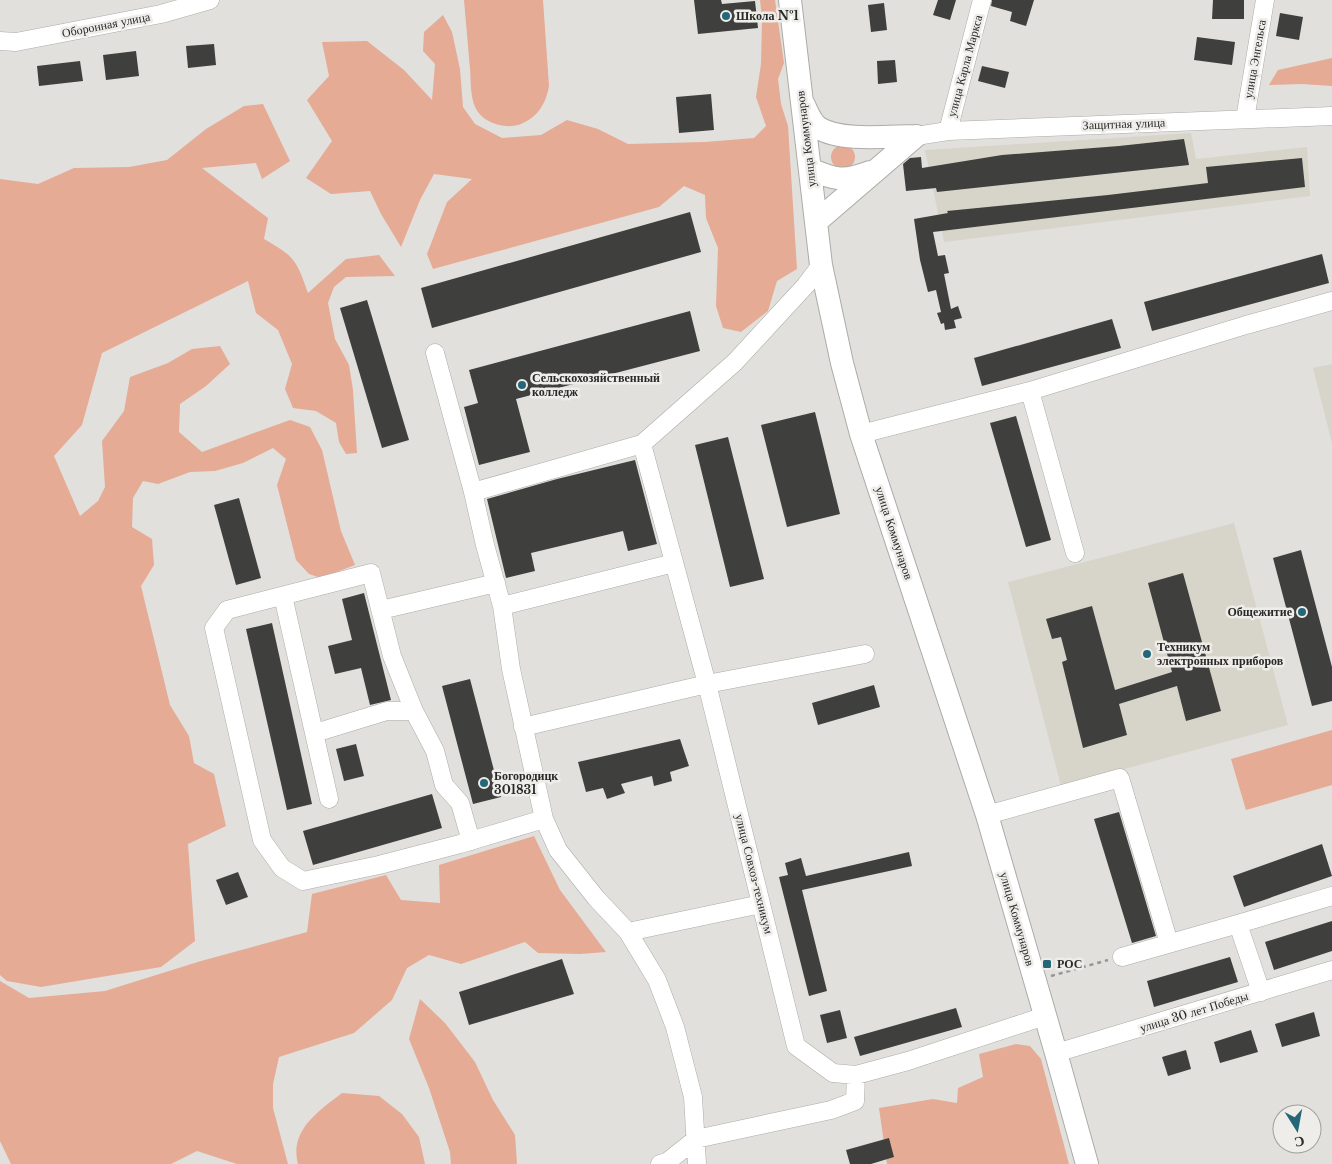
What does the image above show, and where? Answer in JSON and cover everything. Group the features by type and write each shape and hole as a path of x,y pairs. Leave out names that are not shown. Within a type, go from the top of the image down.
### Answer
{"main road":[{"name":"улица Коммунаров","path":"790,0 821,265 842,363 861,434 987,815 1087,1164"},
{"path":"802,101 811,119 819,128 840,136 916,136"},
{"path":"840,136 821,145 809,162 829,178 839,180 854,178 878,169"},
{"path":"816,222 916,136"}],"street":[{"name":"Оборонная улица","path":"0,41 16,42 142,18 210,0"},
{"name":"улица Карла Маркса","path":"948,131 982,0"},
{"name":"улица Энгельса","path":"1245,119 1265,0"},
{"name":"Защитная улица","path":"916,136 948,131 1332,116"},
{"path":"473,492 642,444 735,362 806,285 821,265"},
{"path":"861,434 1030,391 1246,325 1332,301"},
{"path":"435,353 502,606 511,669 544,818 558,850 596,898 628,932 656,980 675,1027 693,1097 697,1164"},
{"path":"1030,391 1074,553"},
{"name":"улица Совхоз-техникум","path":"642,444 707,684 796,1046 833,1073 856,1075 908,1061 1045,1016"},
{"path":"502,606 674,563"},
{"path":"470,841 460,804 444,785 435,751 414,711 392,656 371,573 227,610 214,628 262,840 282,868 303,881 378,865 470,841 544,818"},
{"path":"381,610 496,583"},
{"path":"283,596 330,799"},
{"path":"523,727 707,684 865,654"},
{"path":"315,733 387,711 414,711"},
{"path":"987,815 1120,778 1169,943"},
{"path":"1122,957 1332,896"},
{"path":"628,932 761,904"},
{"path":"1238,924 1261,992"},
{"name":"улица 30 лет Победы","path":"1056,1053 1332,970"},
{"path":"660,1164 667,1162 696,1140 832,1110 855,1101 856,1075"}],"path":[{"path":"1034,980 1122,957"}],"shaded area":[{"path":"464,0 543,0 549,86 546,98 540,109 532,118 521,124 508,126 495,124 478,113 475,107 471,93"},
{"path":"760,0 775,0 784,63 778,79 781,104 788,126 797,269 777,281 768,311 741,332 723,328 716,306 718,248 706,218 705,195 684,186 659,207 433,269 427,254 447,202 472,179 434,174 420,200 401,247 381,214 370,191 331,194 306,178 332,141 307,100 329,76 322,42 367,41 404,70 432,100 435,64 423,51 424,32 443,15 452,32 460,69 463,107 475,124 502,138 541,135 567,120 598,129 628,144 705,142 754,138 766,126 756,97 761,64 762,19"},
{"path":"1332,58 1332,86 1302,84 1269,85 1278,70"},
{"path":"263,104 290,161 262,179 256,163 202,168 268,218 264,239 282,250 293,260 308,293 346,259 379,255 395,276 346,277 334,287 328,303 335,339 349,365 353,390 357,453 346,454 339,442 336,423 316,411 293,408 285,389 292,364 278,330 256,313 248,281 102,353 82,425 54,456 80,516 98,501 105,487 102,441 124,411 130,377 168,363 192,349 220,346 230,364 206,386 180,404 179,432 202,452 290,420 310,427 322,450 341,531 355,565 321,578 309,574 296,560 277,485 286,459 273,448 243,463 215,471 190,472 158,484 143,481 133,498 132,527 152,539 154,565 141,586 170,705 189,736 194,763 214,774 226,826 188,844 195,941 161,967 41,987 7,981 0,975 0,179 38,184 74,168 129,167 167,160 206,129 244,106"},
{"path":"1191,133 1196,159 1307,147 1310,196 944,242 925,150"},
{"path":"843,145 852,148 855,157 852,166 843,169 834,166 831,157 834,148"},
{"path":"1332,364 1332,443 1313,368"},
{"name":"Техникум электронных приборов","path":"1234,523 1288,725 1061,786 1008,582"},
{"path":"1332,730 1332,785 1246,810 1231,759"},
{"path":"534,836 560,890 606,952 580,954 538,953 525,942 461,964 429,955 407,968 392,1000 354,1033 279,1057 273,1084 273,1108 288,1164 237,1164 197,1151 171,1164 11,1164 0,1141 0,981 29,998 105,991 201,961 307,932 312,894 386,875 401,900 440,903 439,865"},
{"path":"420,999 445,1023 475,1062 493,1100 515,1135 517,1164 451,1164 450,1152 429,1088 409,1039"},
{"path":"1016,1044 1030,1046 1041,1059 1069,1164 887,1164 879,1108 933,1099 957,1103 958,1088 983,1077 979,1054"},
{"path":"342,1093 379,1096 402,1114 419,1137 425,1164 298,1164 296,1152 302,1131 316,1114"}],"building":[{"name":"Школа №1","path":"694,0 721,0 722,4 755,1 758,28 698,34"},
{"path":"938,0 956,0 950,20 933,15"},
{"path":"992,0 1034,0 1026,26 1010,21 1012,12 991,6"},
{"path":"1213,0 1244,0 1244,19 1212,19"},
{"path":"884,3 887,30 871,32 868,5"},
{"path":"1280,13 1303,17 1299,40 1276,36"},
{"path":"1197,37 1235,42 1232,65 1194,60"},
{"path":"214,44 216,65 188,68 186,46"},
{"path":"136,51 139,76 106,80 103,55"},
{"path":"895,60 897,82 878,84 877,61"},
{"path":"80,61 83,81 39,86 37,66"},
{"path":"982,66 1009,72 1005,88 978,81"},
{"path":"711,94 714,130 679,133 676,97"},
{"path":"1184,139 1189,165 937,192 936,188 906,191 903,164 910,158 921,157 922,168 1002,155"},
{"path":"1302,158 1305,187 933,232 938,256 945,255 949,273 944,274 951,309 958,306 962,318 954,320 956,328 945,330 944,323 941,324 937,313 941,312 936,290 928,292 920,260 914,219 948,213 947,211 1208,183 1206,167"},
{"path":"690,212 701,252 432,328 421,288"},
{"path":"1322,254 1329,283 1152,331 1144,302"},
{"path":"367,300 409,440 382,448 340,308"},
{"name":"Сельскохозяйственный колледж","path":"690,311 700,351 516,399 530,452 479,465 464,407 478,403 469,370"},
{"path":"1112,319 1121,348 982,386 974,358"},
{"path":"815,412 840,514 787,527 761,425"},
{"path":"1016,416 1051,540 1026,547 990,423"},
{"path":"728,437 764,579 730,587 695,445"},
{"path":"635,460 657,544 628,551 623,531 531,553 535,571 506,578 487,499 557,479"},
{"path":"239,498 261,578 236,585 214,505"},
{"name":"Общежитие","path":"1301,550 1332,667 1332,701 1312,706 1273,558"},
{"path":"1183,573 1221,711 1186,721 1177,686 1119,704 1127,735 1083,748 1062,662 1067,660 1061,637 1052,639 1046,619 1092,606 1115,690 1172,672 1148,583"},
{"path":"364,593 391,700 370,705 361,668 335,674 328,646 352,640 342,599"},
{"path":"272,623 312,804 287,810 246,629"},
{"path":"470,679 501,797 473,804 442,686"},
{"path":"874,685 880,707 818,725 812,703"},
{"path":"680,739 689,766 670,772 672,781 654,786 652,776 621,784 625,793 607,799 603,788 586,792 578,762"},
{"path":"356,744 364,776 344,781 336,749"},
{"path":"432,794 442,828 313,865 303,831"},
{"path":"1119,812 1156,936 1132,943 1094,819"},
{"path":"1322,844 1332,876 1244,907 1233,876"},
{"path":"909,852 912,866 802,890 827,991 809,996 779,877 788,875 785,863 801,858 806,876"},
{"path":"238,872 248,897 226,905 216,880"},
{"path":"1332,921 1332,951 1274,970 1265,942"},
{"path":"1230,957 1238,982 1154,1007 1147,981"},
{"path":"562,959 574,994 469,1025 459,992"},
{"path":"956,1008 962,1027 860,1056 854,1037"},
{"path":"840,1010 847,1038 827,1043 820,1015"},
{"path":"1314,1012 1320,1036 1282,1047 1275,1024"},
{"path":"1251,1030 1258,1052 1220,1063 1214,1042"},
{"path":"1186,1050 1191,1069 1168,1076 1162,1057"},
{"path":"889,1138 894,1157 871,1164 850,1164 846,1150"}],"place":[{"name":"Школа №1","path":"726,16"},
{"name":"Сельскохозяйственный колледж","path":"522,385"},
{"name":"Общежитие","path":"1302,612"},
{"name":"Техникум электронных приборов","path":"1147,654"},
{"name":"Богородицк 301831","path":"484,783"},
{"name":"РОС","path":"1047,964"}]}
